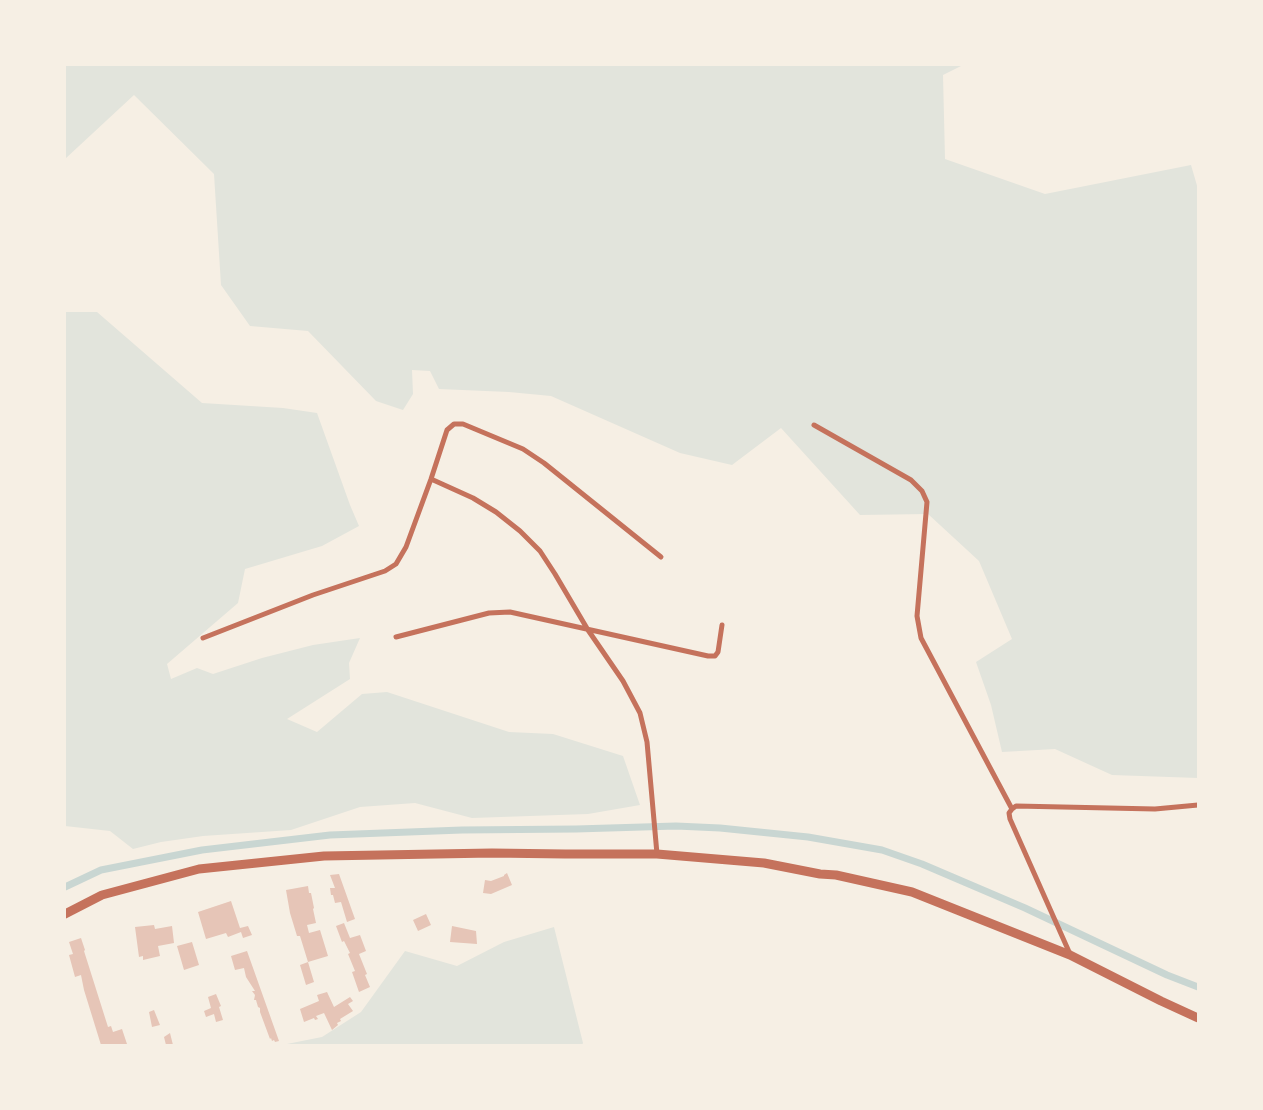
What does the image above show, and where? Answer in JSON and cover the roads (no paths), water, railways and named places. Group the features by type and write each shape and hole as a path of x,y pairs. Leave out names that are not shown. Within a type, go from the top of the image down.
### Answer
{"street":[{"path":"203,638 313,595 385,572 396,564 406,547 447,430 454,424 463,424 523,449 544,462 662,557"},
{"path":"814,425 911,480 922,491 927,502 917,616 921,638 1012,809"},
{"path":"431,479 473,498 496,512 520,531 540,551 556,574 588,630 623,681 640,712 647,742 657,854"},
{"path":"396,637 489,613 510,612 715,656 718,652 722,625"},
{"path":"1070,955 1010,819 1009,813 1012,809 1016,806 1155,809 1198,805"},
{"path":"65,914 102,895 199,869 324,856 492,853 657,854 764,864 836,875 912,892 1070,955 1198,1018"}],"waterway":[{"path":"65,887 101,870 202,850 330,835 462,830 676,826 720,828 808,837 882,850 922,864 1025,908 1167,975 1198,987"}]}
